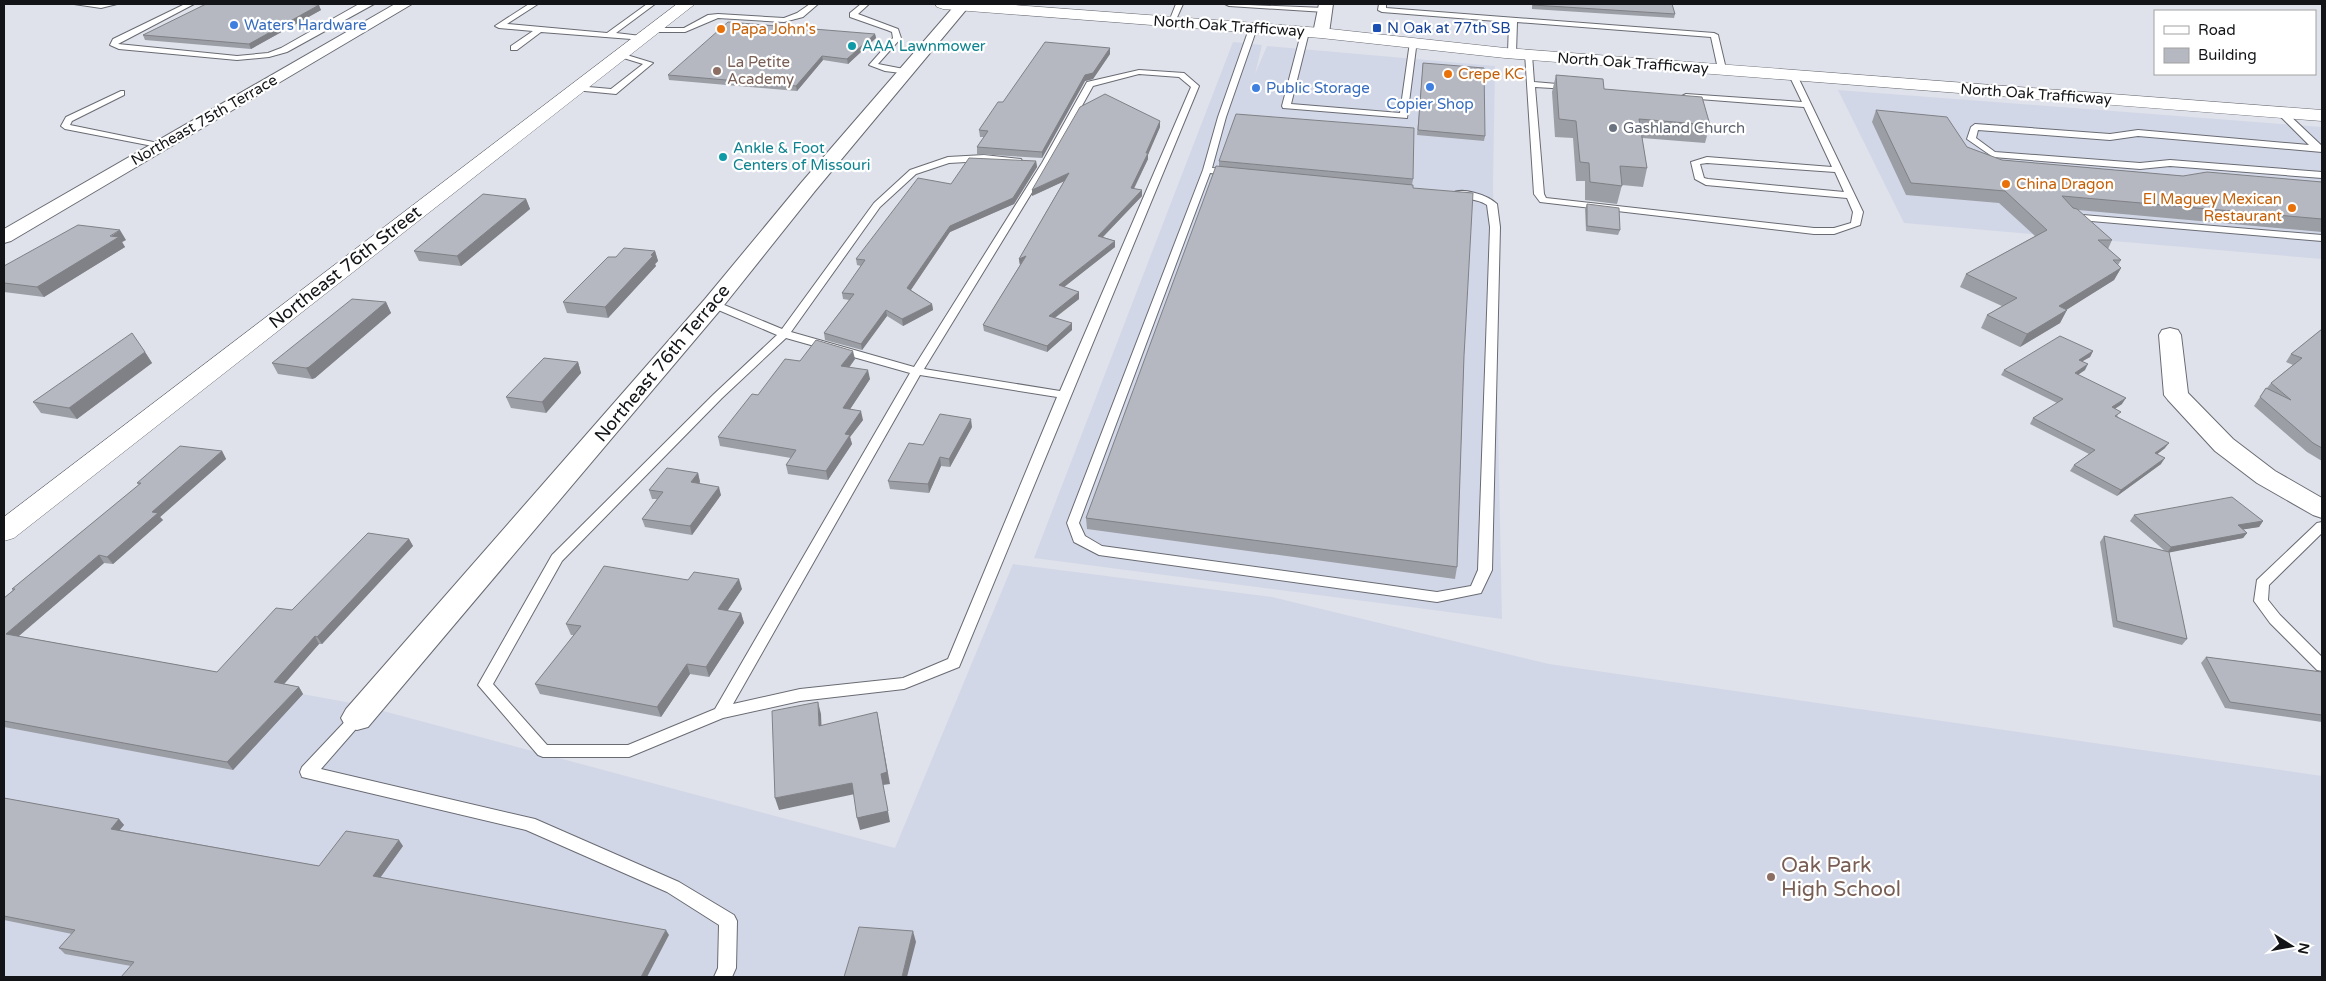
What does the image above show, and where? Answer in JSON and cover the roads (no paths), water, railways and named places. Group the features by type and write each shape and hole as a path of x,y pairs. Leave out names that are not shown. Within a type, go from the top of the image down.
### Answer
{"main road":[{"name":"Northeast 76th Street","path":"7,526 577,88 615,45 646,34 687,4"},
{"name":"North Oak Trafficway","path":"953,4 1313,32 1520,54 2322,116"}],"street":[{"name":"Northeast 75th Terrace","path":"4,237 406,4"},
{"name":"Northeast 76th Terrace","path":"357,718 714,304 808,187 906,72 953,4"},
{"path":"1313,32 1326,7"},
{"path":"2170,335 2176,395 2224,445 2266,477 2322,509"}],"lane":[{"path":"78,4 101,6 112,4"},
{"path":"190,4 116,41 114,44 119,47 254,57 284,50 362,6 370,4"},
{"path":"534,4 499,26 540,29 615,45 649,63 613,92 577,88"},
{"path":"615,45 651,4"},
{"path":"646,34 685,30 711,17 718,16 784,20 800,15 814,4"},
{"path":"865,4 853,15 895,30 897,38 873,65 906,72"},
{"path":"1171,22 1179,4"},
{"path":"1229,4 1326,7"},
{"path":"1383,4 1382,10 1714,35 1722,70"},
{"path":"1513,20 1520,54 1531,84 1539,194 1543,200 1814,230 1834,231 1855,225 1858,212 1793,75"},
{"path":"1253,28 1222,117 1207,170 1073,523 1080,539 1099,550 1437,597 1476,590 1485,570 1495,227 1492,204 1482,197 1443,193"},
{"path":"514,48 540,29"},
{"path":"1313,32 1286,106 1404,116 1414,42"},
{"path":"720,713 917,371 1046,163 1090,84 1139,72 1181,75 1195,86 1064,395 954,663 904,683 800,695 720,713 629,751 543,751 485,685 557,558 718,396 784,334 877,205 913,172 948,160 984,158 1046,163"},
{"path":"1531,84 1580,88"},
{"path":"121,93 69,119 65,126 160,146"},
{"path":"1680,95 1808,105"},
{"path":"2282,112 2321,150"},
{"path":"2321,150 2138,133 2110,137 1975,127 1971,139 1993,154 2140,166 2170,163 2322,175"},
{"path":"1838,170 1708,160 1695,162 1700,179 1706,182 1850,195"},
{"path":"1207,170 1237,173"},
{"path":"2071,217 2322,238"},
{"path":"714,304 784,334 917,371 1064,395"},
{"path":"2322,526 2262,583 2261,601 2275,619 2322,666"},
{"path":"357,718 308,772 530,824 673,886 728,921 727,968 723,977"}],"place":[{"name":"Waters Hardware","path":"234,25"},
{"name":"N Oak at 77th SB","path":"1377,28"},
{"name":"Papa John's","path":"721,29"},
{"name":"AAA Lawnmower","path":"852,46"},
{"name":"La Petite Academy","path":"717,71"},
{"name":"Crepe KC","path":"1448,74"},
{"name":"Copier Shop","path":"1430,87"},
{"name":"Public Storage","path":"1256,88"},
{"name":"Gashland Church","path":"1613,128"},
{"name":"Ankle & Foot Centers of Missouri","path":"723,157"},
{"name":"China Dragon","path":"2006,184"},
{"name":"El Maguey Mexican Restaurant","path":"2292,208"},
{"name":"Oak Park High School","path":"1771,877"}]}
